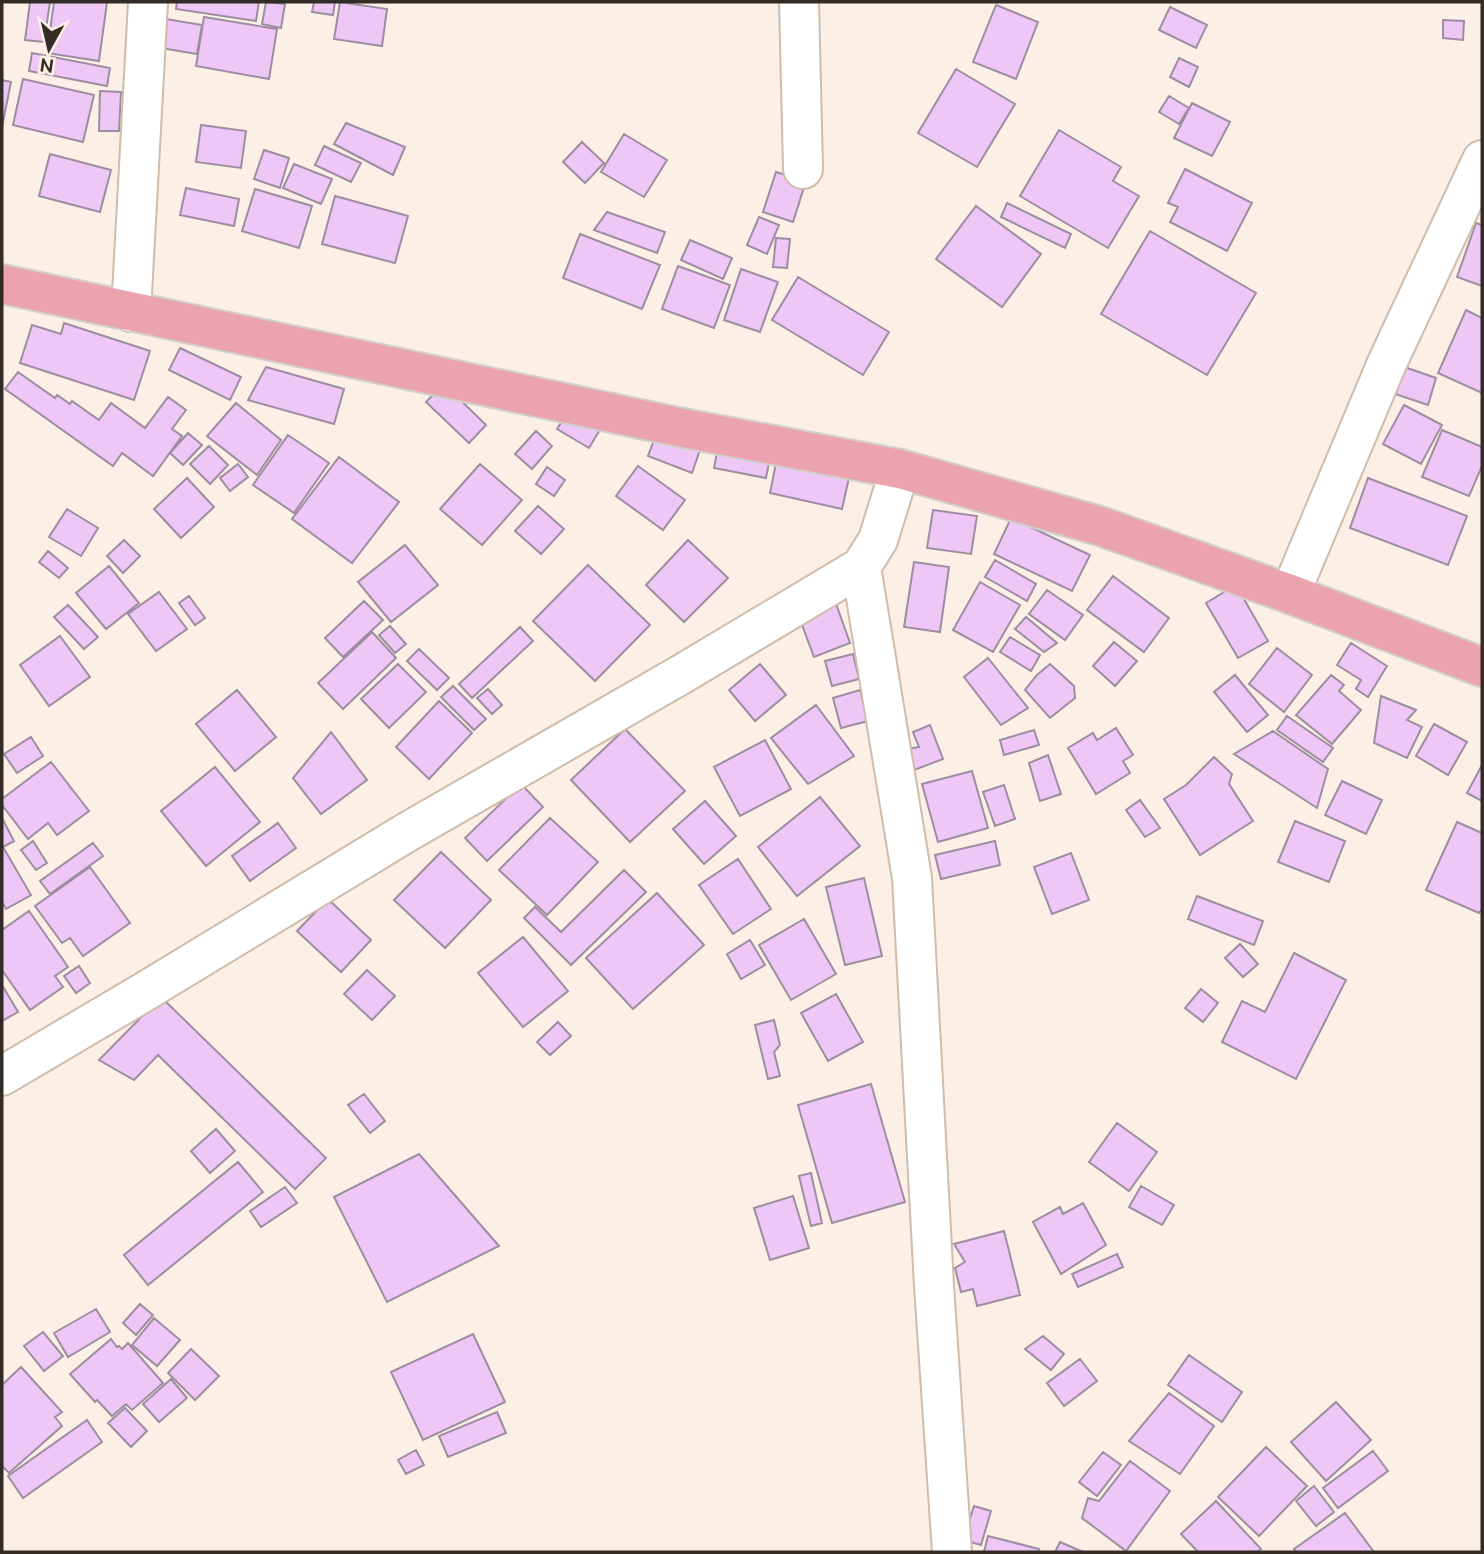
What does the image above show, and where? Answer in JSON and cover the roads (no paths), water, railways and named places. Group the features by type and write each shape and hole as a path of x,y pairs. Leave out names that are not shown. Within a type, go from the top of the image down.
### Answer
{"main road":[{"path":"2,284 683,428 900,469 1100,526 1482,667"}],"street":[{"path":"131,312 148,2"},
{"path":"799,2 803,169"},
{"path":"1290,594 1387,363 1482,160"},
{"path":"2,1076 409,831 682,674 861,567 878,540 900,469"},
{"path":"861,567 912,878 952,1552"}]}
